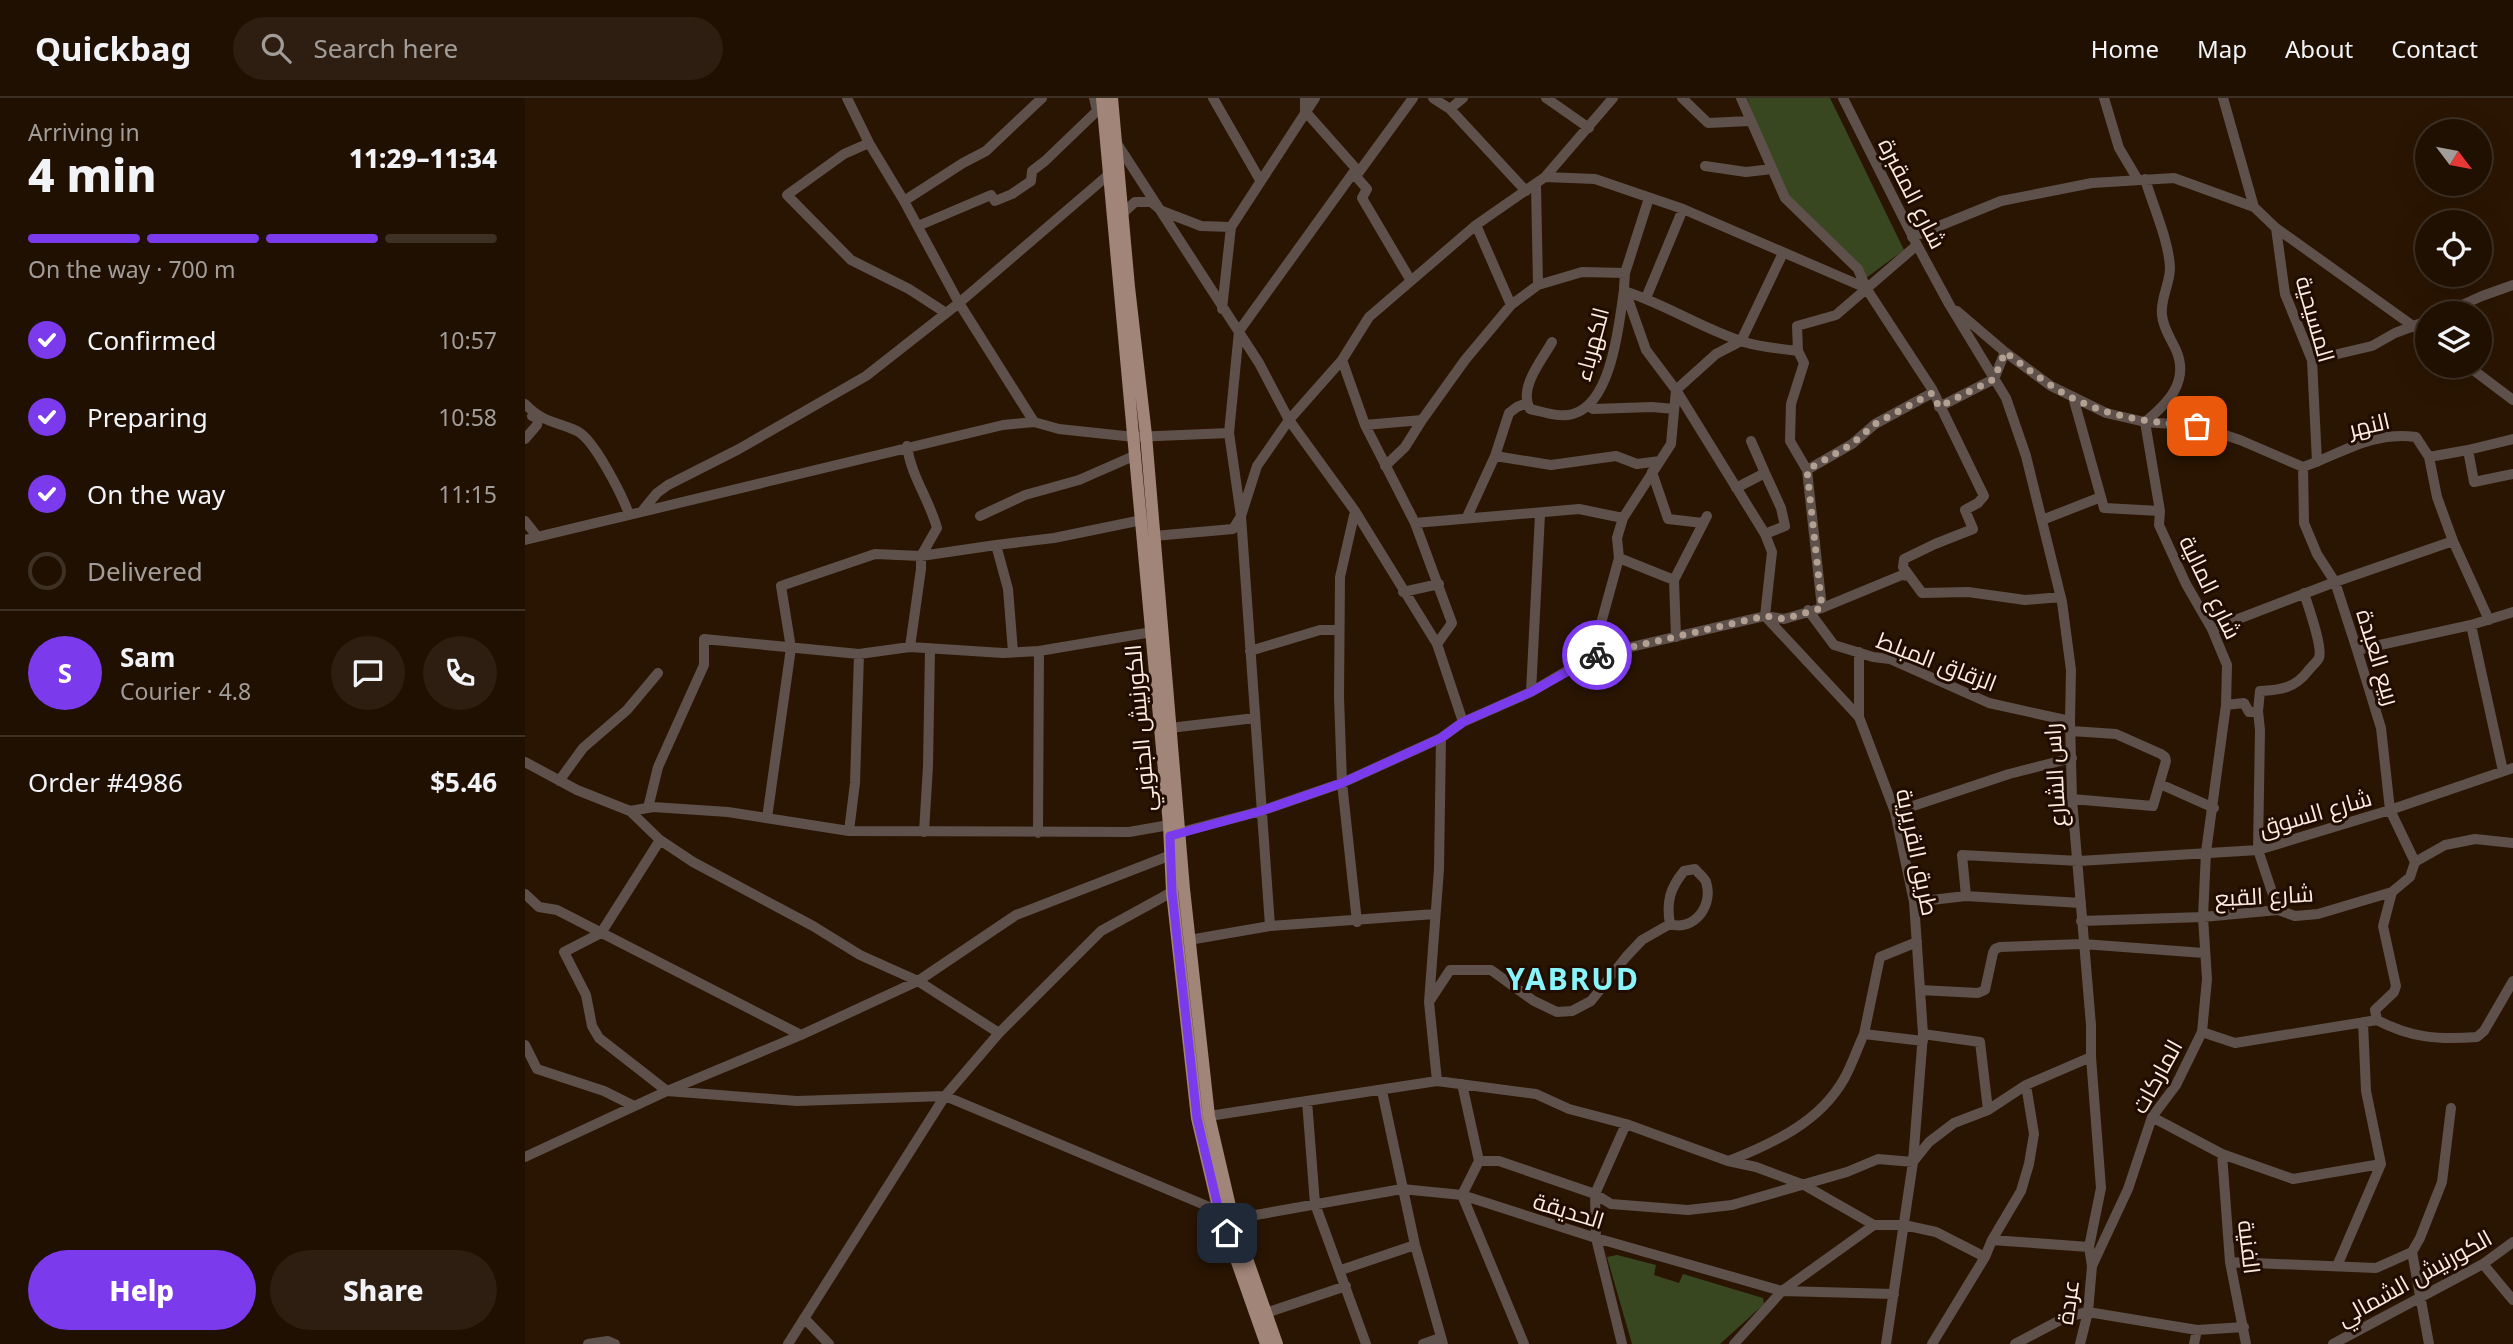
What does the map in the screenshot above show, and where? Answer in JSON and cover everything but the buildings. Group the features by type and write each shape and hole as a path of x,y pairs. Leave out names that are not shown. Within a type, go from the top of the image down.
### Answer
{"main road":[{"name":"الكورنيش الجنوبي","path":"1102,98 1107,176 1154,537 1170,728 1172,892 1197,1118 1219,1211 1266,1344"},
{"name":"الكورنيش الجنوبي","path":"1112,98 1129,287 1140,436 1136,455 1152,632 1173,831 1189,940 1209,1116 1233,1219 1277,1344"}],"street":[{"path":"847,98 958,303 1034,422"},
{"path":"904,201 986,151 1042,98"},
{"path":"918,226 991,195 995,201 1022,188 1031,181 1032,171 1053,155 1097,111 1094,98"},
{"path":"1213,98 1260,180"},
{"path":"1305,98 1305,111 1367,189 1362,198 1411,281"},
{"path":"1223,309 1231,227 1315,98"},
{"path":"1270,926 1241,516 1229,433 1239,331 1413,98"},
{"path":"1433,98 1450,109 1527,191"},
{"path":"1450,109 1463,98"},
{"path":"1546,98 1589,128"},
{"path":"1154,537 1233,529 1241,516 1257,466 1289,420 1342,360 1369,317 1476,225 1540,181 1613,98"},
{"path":"1682,98 1708,122 1750,121"},
{"path":"1741,98 1785,198 1858,269 1866,288 1932,389 1984,496 1965,510 1973,529 1904,559 1903,567 1922,593 1968,592 2025,600 2061,597"},
{"name":"شارع المقبرة","path":"1843,98 1949,304"},
{"path":"2105,98 2119,148 2141,180 2167,252 2169,280 2162,313 2180,368 2170,400 2144,422"},
{"path":"2223,98 2254,207"},
{"path":"1117,142 1239,331 1289,420 1355,512 1437,644 1463,722"},
{"path":"869,143 844,154 787,195 851,260 909,289 946,313"},
{"path":"1705,166 1746,172 1772,169"},
{"path":"643,510 657,492 668,485 739,449 866,376 946,313 1107,176"},
{"path":"1822,608 1807,470 1790,441 1791,404 1804,363 1798,351 1797,326 1836,314 1915,241 2001,201 2092,183 2174,178 2254,207 2276,228 2415,327"},
{"path":"1540,181 1595,179 1683,209 1866,288"},
{"path":"1538,285 1540,181"},
{"path":"1649,198 1625,273 1625,290 1647,350 1676,390 1765,534 1772,552 1765,616"},
{"path":"1123,213 1135,202 1151,202 1162,211 1201,226 1231,227"},
{"path":"1646,298 1683,209"},
{"path":"1476,225 1511,305"},
{"name":"المسيحية","path":"2276,228 2285,294 2312,360 2318,462"},
{"path":"1592,656 1619,558 1617,538 1623,517 1671,444 1676,390 1716,354 1741,341 1783,253"},
{"path":"1385,466 1405,447 1465,360 1511,305 1538,285 1582,272 1625,273"},
{"path":"2474,301 2513,285"},
{"path":"1625,290 1741,341 1762,347 1798,351"},
{"name":"الكهرباء","path":"1588,406 1598,394 1608,368 1620,323 1625,290"},
{"path":"1949,304 2005,352 2051,386 2073,397 2106,412 2144,422 2197,426 2240,440 2303,467"},
{"name":"راس الشارع","path":"1949,304 2006,398 2026,456 2061,597 2071,670 2073,799 2101,1188 2089,1247 2092,1266"},
{"path":"2312,360 2372,346 2395,333 2415,327"},
{"path":"1552,342 1528,385 1527,403 1530,409 1572,415 1588,406 1593,409 1674,409"},
{"path":"1939,407 1994,379 2005,352"},
{"path":"1342,360 1365,425 1415,523 1453,623 1437,644"},
{"path":"2484,378 2513,400"},
{"path":"1807,470 1852,444 1875,424 1932,393"},
{"path":"2073,397 2104,508 2160,511"},
{"path":"1467,517 1495,456 1509,413 1527,403"},
{"path":"525,404 538,417"},
{"path":"525,414 581,433 618,488 629,514"},
{"path":"525,439 537,425 538,417"},
{"path":"1365,425 1422,420"},
{"path":"525,540 1003,425 1034,422 1059,429 1140,436 1229,433"},
{"name":"شارع المالية","path":"2144,422 2160,511 2159,525 2186,584 2212,629 2227,665 2226,705 2206,852"},
{"name":"النهر","path":"2303,467 2378,436 2396,434 2416,437 2429,457"},
{"path":"2489,620 2453,541 2437,497 2429,457 2513,439"},
{"path":"1751,441 1781,508 1785,526 1765,534"},
{"path":"907,446 910,465 933,513 937,528 921,556 910,647"},
{"path":"2468,450 2474,482 2513,474"},
{"path":"980,516 1025,495 1079,480 1136,455"},
{"path":"1495,456 1551,466 1616,456 1637,464 1660,461"},
{"name":"ربيع العبدة","path":"2303,467 2304,523 2317,554 2335,582 2381,728 2390,810 2415,862"},
{"path":"1652,472 1668,519 1705,520 1674,580 1676,637"},
{"path":"1736,488 1765,473"},
{"path":"2042,520 2101,497"},
{"path":"1415,523 1579,509 1623,517"},
{"path":"1355,512 1340,577 1339,698 1342,783 1357,922"},
{"path":"1531,692 1541,514"},
{"path":"767,818 791,648 781,586 875,554 921,556 1054,538 1142,520"},
{"path":"525,521 537,536"},
{"path":"2212,629 2304,593 2453,541"},
{"path":"996,545 1008,589 1013,652"},
{"path":"1619,558 1674,580"},
{"path":"630,811 648,808 728,812 849,831 1173,831 1261,811 1342,783 1441,738 1463,722 1531,692 1592,656 1765,616 1784,619 1822,608 1902,575 1909,576"},
{"path":"1403,592 1439,584"},
{"path":"2278,911 2258,850 2258,712 2260,691 2291,687 2302,680 2318,661 2315,628 2304,593"},
{"name":"الزقاق المبلط","path":"1808,610 1834,645 1890,659 1989,704 2070,726 2116,734 2161,754 2166,761 2160,784"},
{"path":"2357,650 2471,625 2513,612"},
{"name":"طريق القريرية","path":"1765,616 1859,717 1895,813 1914,902 1923,1038 1913,1162 1886,1344"},
{"path":"2471,625 2508,770"},
{"path":"1251,651 1320,630 1339,629"},
{"path":"648,808 658,767 704,665 704,639 859,654 910,647 1013,652 1039,651 1152,632"},
{"path":"924,832 930,648"},
{"path":"1038,833 1039,651"},
{"path":"1859,652 1859,717"},
{"path":"849,831 855,783 859,654"},
{"path":"559,781 583,748 627,710 658,674"},
{"path":"2226,705 2244,703 2249,712 2258,712"},
{"path":"1170,728 1255,718"},
{"path":"1437,1081 1429,1002 1439,869 1441,738"},
{"path":"1895,813 2009,774 2072,758"},
{"path":"525,762 559,781 630,811 660,840 693,862 813,926 860,955 918,981 999,1033"},
{"name":"شارع السوق","path":"1966,896 1962,855 2079,862 2258,850 2390,810 2508,770"},
{"path":"2073,799 2153,806 2160,784 2214,808"},
{"path":"2377,1020 2375,1010 2394,992 2396,986 2383,926 2392,892 2410,877 2415,862 2445,845 2475,839 2513,843"},
{"path":"660,840 601,933 564,952 586,995 591,1026 599,1038 667,1091 797,1101 945,1096 1219,1211"},
{"name":"الماركات","path":"2092,1266 2128,1189 2153,1117 2176,1085 2202,1032 2207,979 2203,917 2206,852"},
{"path":"527,1155 918,981 1016,915 1171,855"},
{"path":"1429,1002 1450,970 1490,970 1534,1001 1557,1012 1572,1011 1591,1001 1643,940 1670,924 1679,927 1689,925 1702,914 1707,898 1706,881 1695,869 1684,871 1670,893 1670,924"},
{"path":"788,1344 945,1096 999,1033 1101,931 1172,892"},
{"name":"شارع القبع","path":"2081,921 2203,917 2278,911 2295,916 2318,914 2392,892"},
{"path":"525,894 539,907 557,910 801,1035"},
{"path":"1914,902 1966,896 2081,902"},
{"path":"1189,940 1270,926 1357,922 1435,914"},
{"path":"1728,1161 1767,1146 1810,1121 1843,1081 1864,1034 1880,957 1917,942"},
{"path":"1920,989 1978,993 1985,990 1993,953 2000,947 2084,944 2204,953"},
{"path":"2202,1032 2235,1042 2377,1020 2396,1031 2419,1037 2477,1037 2484,1031 2513,981"},
{"path":"2337,1266 2381,1164 2366,1091 2363,1022"},
{"path":"1864,1034 1980,1042 1988,1110"},
{"path":"525,1045 537,1069 604,1091 634,1106"},
{"path":"1479,1161 1499,1160 1595,1194 1611,1204 1688,1210 1732,1205 1847,1172 1878,1159 1913,1162 1930,1142 1954,1123 1988,1110 2027,1085 2091,1056"},
{"path":"1209,1116 1437,1081 1536,1094 1569,1109 1626,1124 1804,1185 1874,1225 1904,1226 1936,1232 1985,1257"},
{"path":"1462,1084 1479,1161 1462,1195 1524,1344"},
{"path":"1932,1344 2021,1191 2029,1164 2033,1134 2027,1085"},
{"path":"1382,1091 1415,1245 1442,1341 1423,1344"},
{"path":"1307,1101 1315,1204 1366,1344"},
{"path":"2230,1262 2376,1268 2411,1252 2420,1238 2442,1182 2451,1108"},
{"path":"2153,1117 2222,1154 2293,1179 2381,1164"},
{"path":"1622,1344 1596,1238 1595,1194 1626,1124"},
{"name":"الفنية","path":"2222,1154 2230,1262 2246,1344"},
{"name":"الحديقة","path":"1233,1219 1402,1188 1462,1195 1596,1238 1782,1292 1894,1294"},
{"path":"1734,1344 1782,1292 1874,1225"},
{"path":"1992,1240 2089,1247"},
{"name":"الكورنيش الشمالي","path":"2333,1344 2483,1264 2513,1242"},
{"path":"1341,1270 1415,1245"},
{"path":"2411,1252 2429,1344"},
{"path":"2483,1264 2513,1300"},
{"name":"عردة","path":"2080,1344 2088,1312 2092,1266"},
{"path":"1266,1313 1346,1286"},
{"path":"2015,1344 2066,1317 2088,1312 2197,1330 2244,1327"},
{"path":"804,1318 829,1344"},
{"path":"2194,1344 2197,1330"},
{"path":"588,1344 608,1341 615,1344"}],"green space":[{"path":"1747,98 1830,98 1904,250 1866,278 1782,189"},
{"path":"1617,1255 1656,1265 1654,1275 1679,1283 1683,1274 1763,1298 1764,1304 1720,1344 1632,1344 1607,1257"}],"way so far":[{"path":"1597,655 1765,616 1784,619 1822,608 1807,470 1852,444 1875,424 1932,393 1939,407 1994,379 2005,352 2051,386 2106,412 2144,422 2197,426"}],"district":[{"name":"YABRUD","path":"1573,978"}],"route":[{"path":"1227,1233 1219,1211 1197,1118 1172,892 1170,836 1261,811 1342,783 1441,738 1463,722 1531,692 1597,655"}]}
